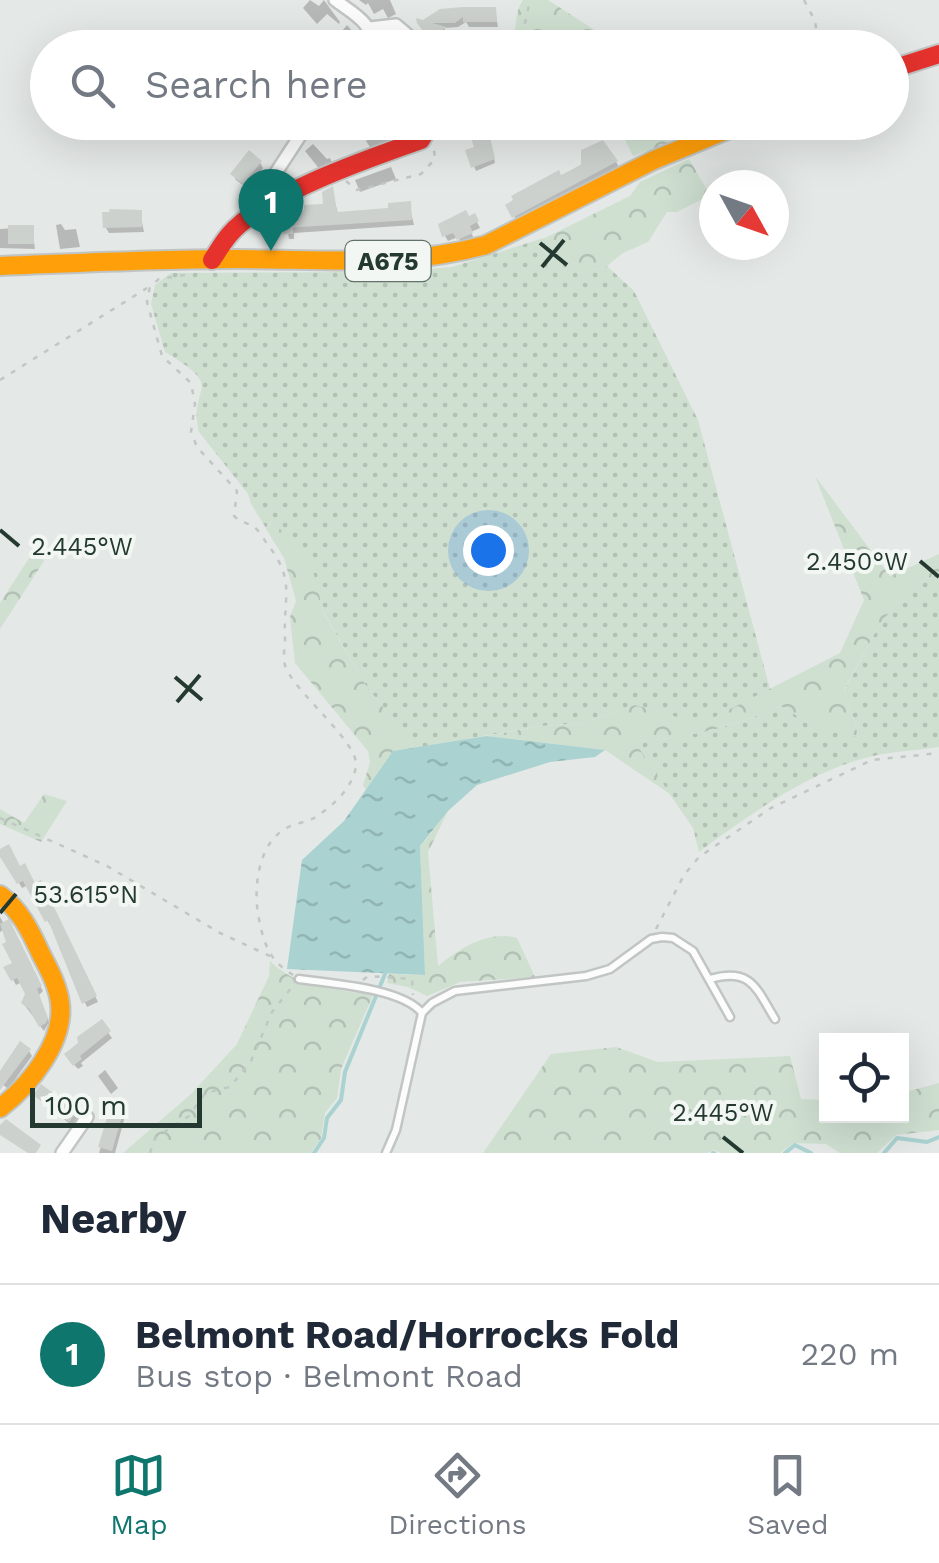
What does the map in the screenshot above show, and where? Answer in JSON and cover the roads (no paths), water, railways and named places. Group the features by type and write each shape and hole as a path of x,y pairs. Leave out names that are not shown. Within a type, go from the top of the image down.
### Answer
{"main road":[{"path":"909,64 939,54"},
{"path":"212,260 231,232 254,214 406,140"},
{"name":"A675","path":"0,266 212,260 409,261 457,255 702,140"},
{"path":"0,895 21,912 52,976 62,1013 53,1044 26,1084 0,1108"}],"street":[{"path":"335,0 370,28 396,25 402,30"},
{"path":"254,214 262,194 297,140"},
{"path":"62,1153 80,1135 87,1116"}],"lane":[{"path":"386,1153 396,1130 422,1013 455,991 558,982 610,969 650,940 662,936 685,944 703,964 730,1017"},
{"path":"710,979 730,974 745,977 757,988 775,1019"},
{"path":"299,979 355,987 414,1002 422,1013"}],"water":[{"path":"486,736 605,750 595,757 550,762 477,785 448,811 420,846 425,975 287,969 302,860 344,821 393,751"}],"waterway":[{"path":"314,1153 324,1138 327,1118 341,1100 345,1072 385,974"},
{"path":"884,1153 897,1138 927,1142 939,1137"},
{"path":"785,1153 795,1145 811,1153"}],"place":[{"name":"Belmont Road/Horrocks Fold","path":"271,251"}]}
